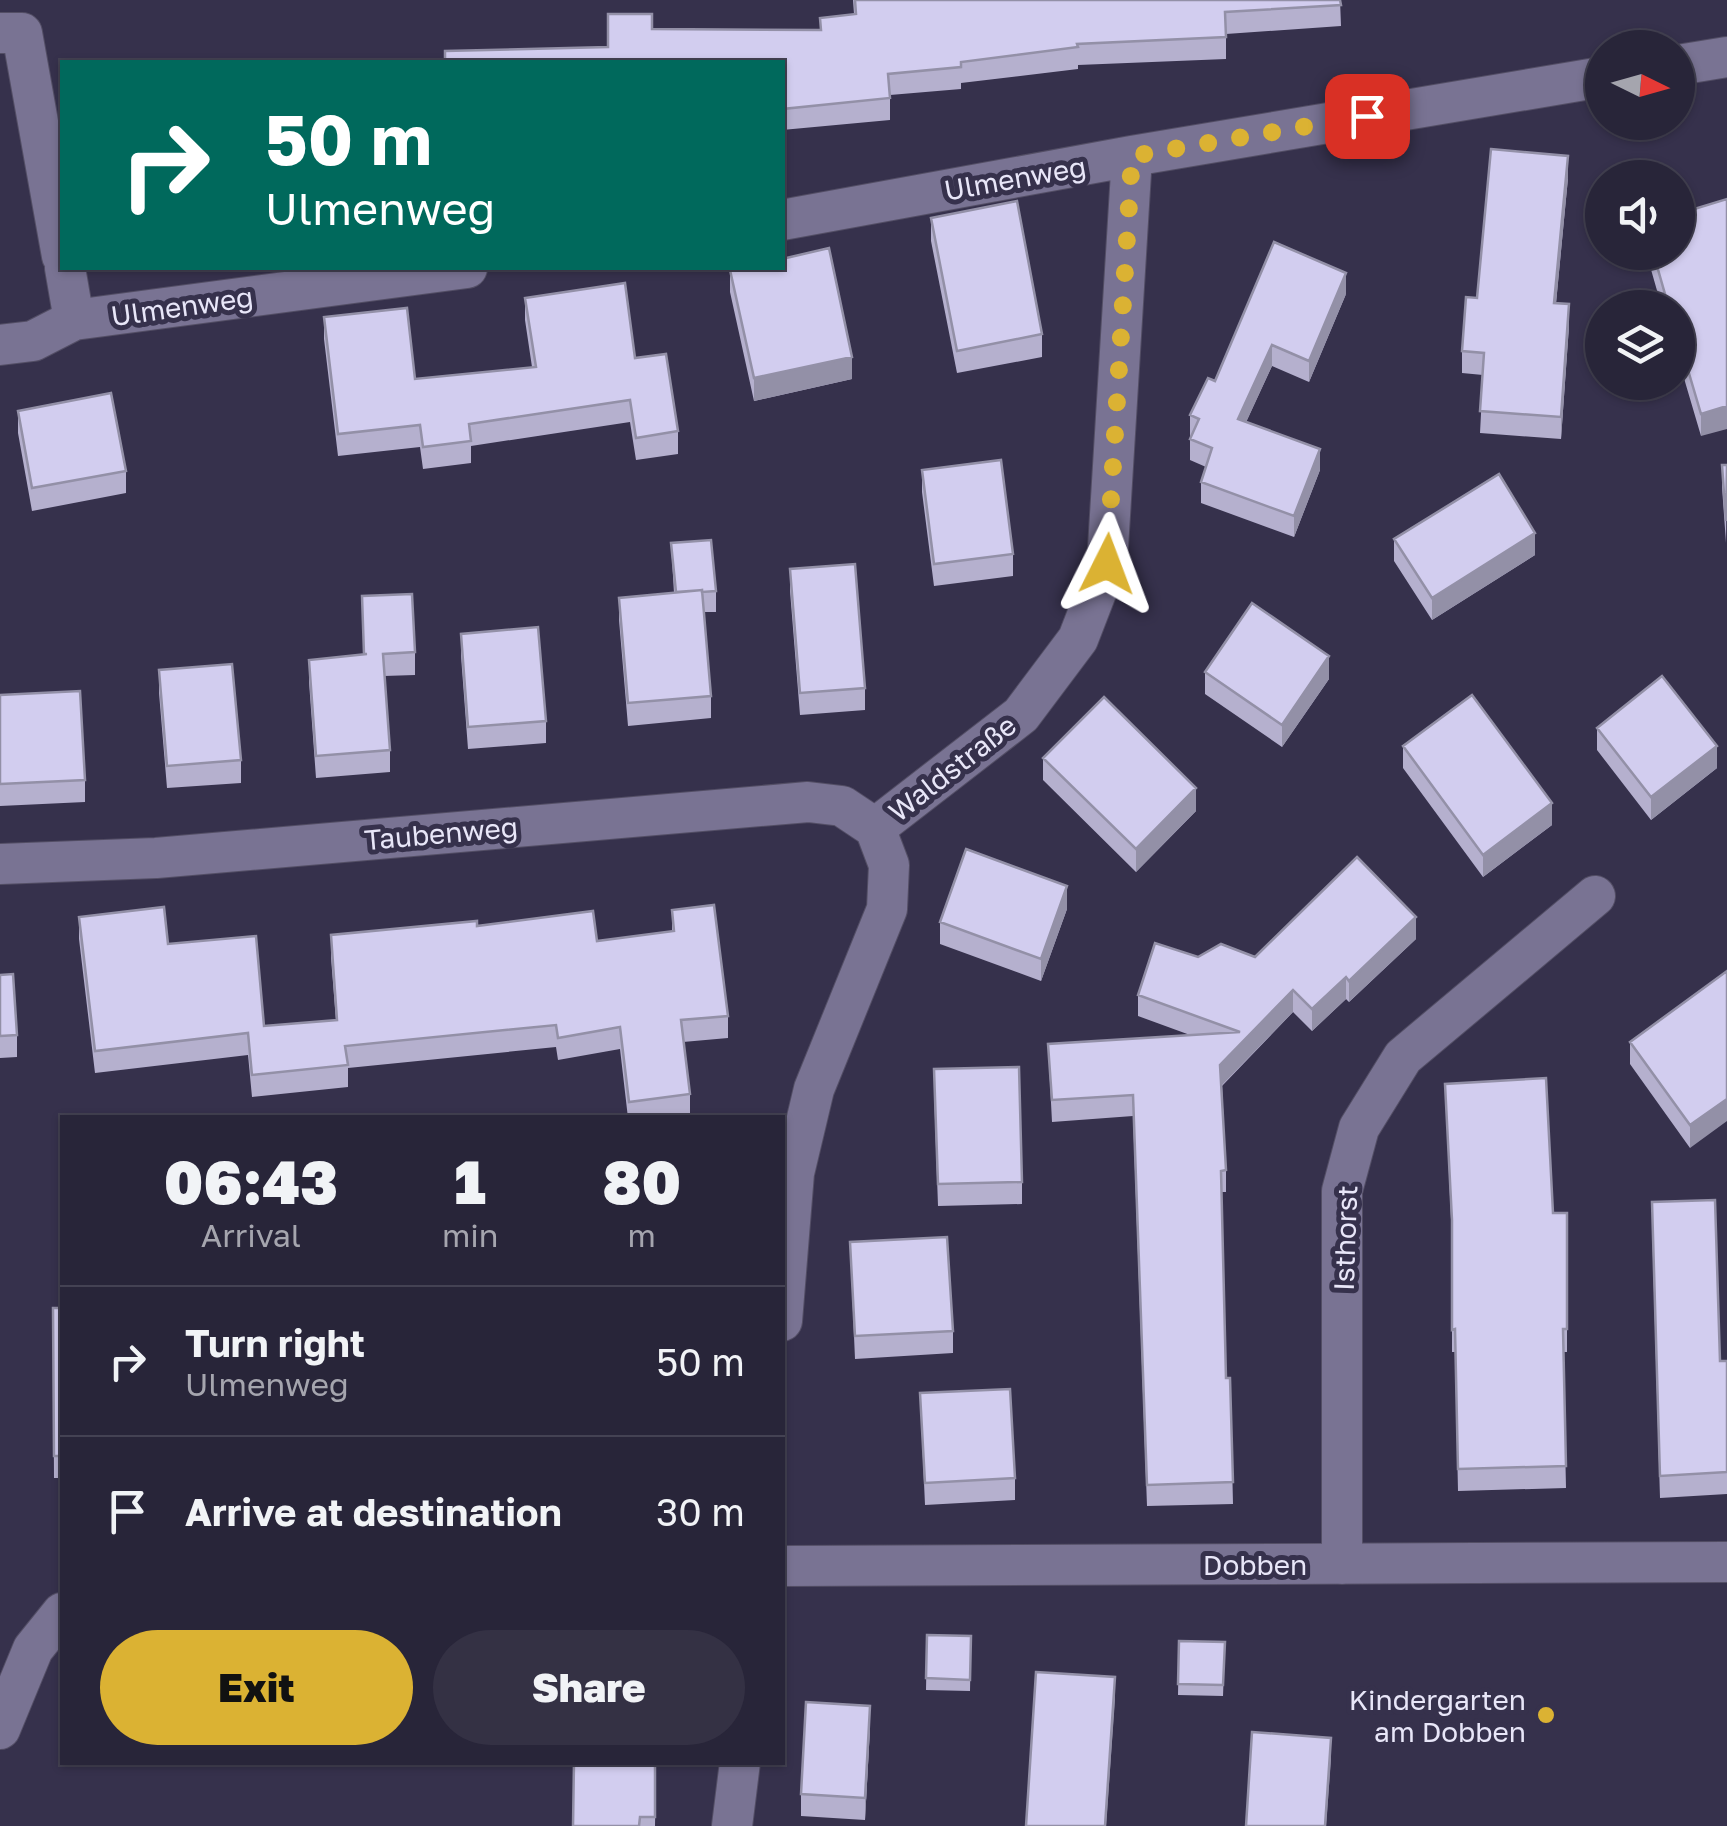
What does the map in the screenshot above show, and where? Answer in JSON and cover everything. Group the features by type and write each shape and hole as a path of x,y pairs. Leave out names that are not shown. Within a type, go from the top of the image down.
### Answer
{"street":[{"path":"0,33 22,33 60,245"},
{"path":"1695,62 1727,57"},
{"name":"Ulmenweg","path":"785,219 1585,80"},
{"name":"Waldstraße","path":"785,1284 794,1173 814,1089 887,910 889,865 875,828 1021,715 1078,639 1107,564 1132,156"},
{"name":"Ulmenweg","path":"65,270 74,320"},
{"name":"Ulmenweg","path":"0,345 33,341 74,320 453,270"},
{"name":"Taubenweg","path":"0,864 156,858 808,802 842,806 875,828"},
{"name":"Isthorst","path":"1342,1564 1342,1191 1359,1128 1402,1057 1595,896"},
{"name":"Dobben","path":"785,1566 1727,1562"},
{"path":"0,1729 33,1649 60,1615"},
{"path":"732,1826 740,1765"}],"building":[{"path":"855,0 1340,0 1341,5 1225,12 1226,37 1077,44 1078,47 961,62 961,67 888,74 890,98 785,109 785,60 445,60 445,51 608,47 608,14 652,14 652,29 821,30 820,18 856,14"},
{"path":"1491,149 1568,156 1554,303 1569,304 1561,417 1480,411 1484,353 1462,351 1466,297 1477,298"},
{"path":"1727,199 1727,406 1701,414 1695,394 1695,290 1664,290 1658,270 1695,270 1695,209"},
{"path":"1017,201 1042,334 957,351 931,218"},
{"path":"1274,242 1346,273 1309,361 1272,345 1238,419 1320,449 1294,516 1201,482 1212,448 1190,439 1199,419 1190,415 1208,378 1215,381"},
{"path":"829,248 852,357 754,378 730,270 785,270 785,258"},
{"path":"625,283 635,358 666,354 678,431 636,438 630,400 469,424 471,441 423,447 420,425 338,434 324,317 407,308 415,379 536,367 525,298"},
{"path":"111,393 126,471 32,488 18,411"},
{"path":"1001,460 1013,554 934,564 922,470"},
{"path":"1722,465 1727,465 1726,521"},
{"path":"1499,474 1535,533 1432,598 1394,539"},
{"path":"711,540 716,591 676,592 671,543"},
{"path":"855,564 865,688 800,693 790,569"},
{"path":"702,590 711,696 628,703 619,598"},
{"path":"412,594 415,652 383,654 390,750 316,756 309,660 367,654 362,596"},
{"path":"1252,603 1329,656 1282,725 1205,672"},
{"path":"538,627 546,721 468,727 461,634"},
{"path":"232,664 241,760 167,766 159,670"},
{"path":"1662,676 1717,746 1651,797 1597,728"},
{"path":"80,691 85,780 0,784 0,695"},
{"path":"1472,695 1552,803 1483,855 1403,746"},
{"path":"1104,697 1196,788 1136,849 1043,758"},
{"path":"966,849 1067,886 1041,959 940,922"},
{"path":"1357,857 1416,917 1349,981 1346,977 1312,1009 1293,990 1220,1065 1226,1170 1221,1171 1226,1378 1230,1378 1233,1482 1147,1485 1133,1095 1052,1100 1048,1044 1240,1032 1138,995 1155,943 1198,957 1221,944 1255,957"},
{"path":"714,905 728,1016 681,1020 690,1094 629,1102 620,1027 558,1038 556,1025 345,1046 348,1065 252,1075 248,1033 95,1051 79,917 164,907 168,944 256,936 264,1026 337,1020 331,935 477,921 477,926 593,911 597,941 674,931 672,910"},
{"path":"1727,971 1727,1099 1690,1125 1630,1042"},
{"path":"13,974 17,1035 0,1036 0,975"},
{"path":"1019,1067 1022,1182 938,1184 934,1069"},
{"path":"1546,1078 1553,1213 1567,1213 1567,1329 1563,1329 1566,1466 1458,1469 1445,1084"},
{"path":"1715,1200 1720,1361 1727,1361 1727,1472 1660,1476 1652,1202"},
{"path":"947,1237 953,1331 855,1336 850,1242"},
{"path":"53,1308 60,1308 60,1456 54,1456"},
{"path":"1010,1389 1015,1478 925,1483 920,1393"},
{"path":"927,1635 971,1636 970,1680 926,1678"},
{"path":"1179,1641 1225,1642 1223,1685 1178,1684"},
{"path":"1036,1672 1115,1677 1105,1826 1026,1826"},
{"path":"806,1702 870,1706 865,1798 801,1794"},
{"path":"1252,1732 1331,1738 1325,1826 1246,1826"},
{"path":"574,1765 655,1765 655,1817 640,1817 639,1826 573,1826"}],"place":[{"name":"Kindergarten am Dobben","path":"1546,1715"}],"route":[{"path":"1107,564 1132,156 1367,116"}]}
